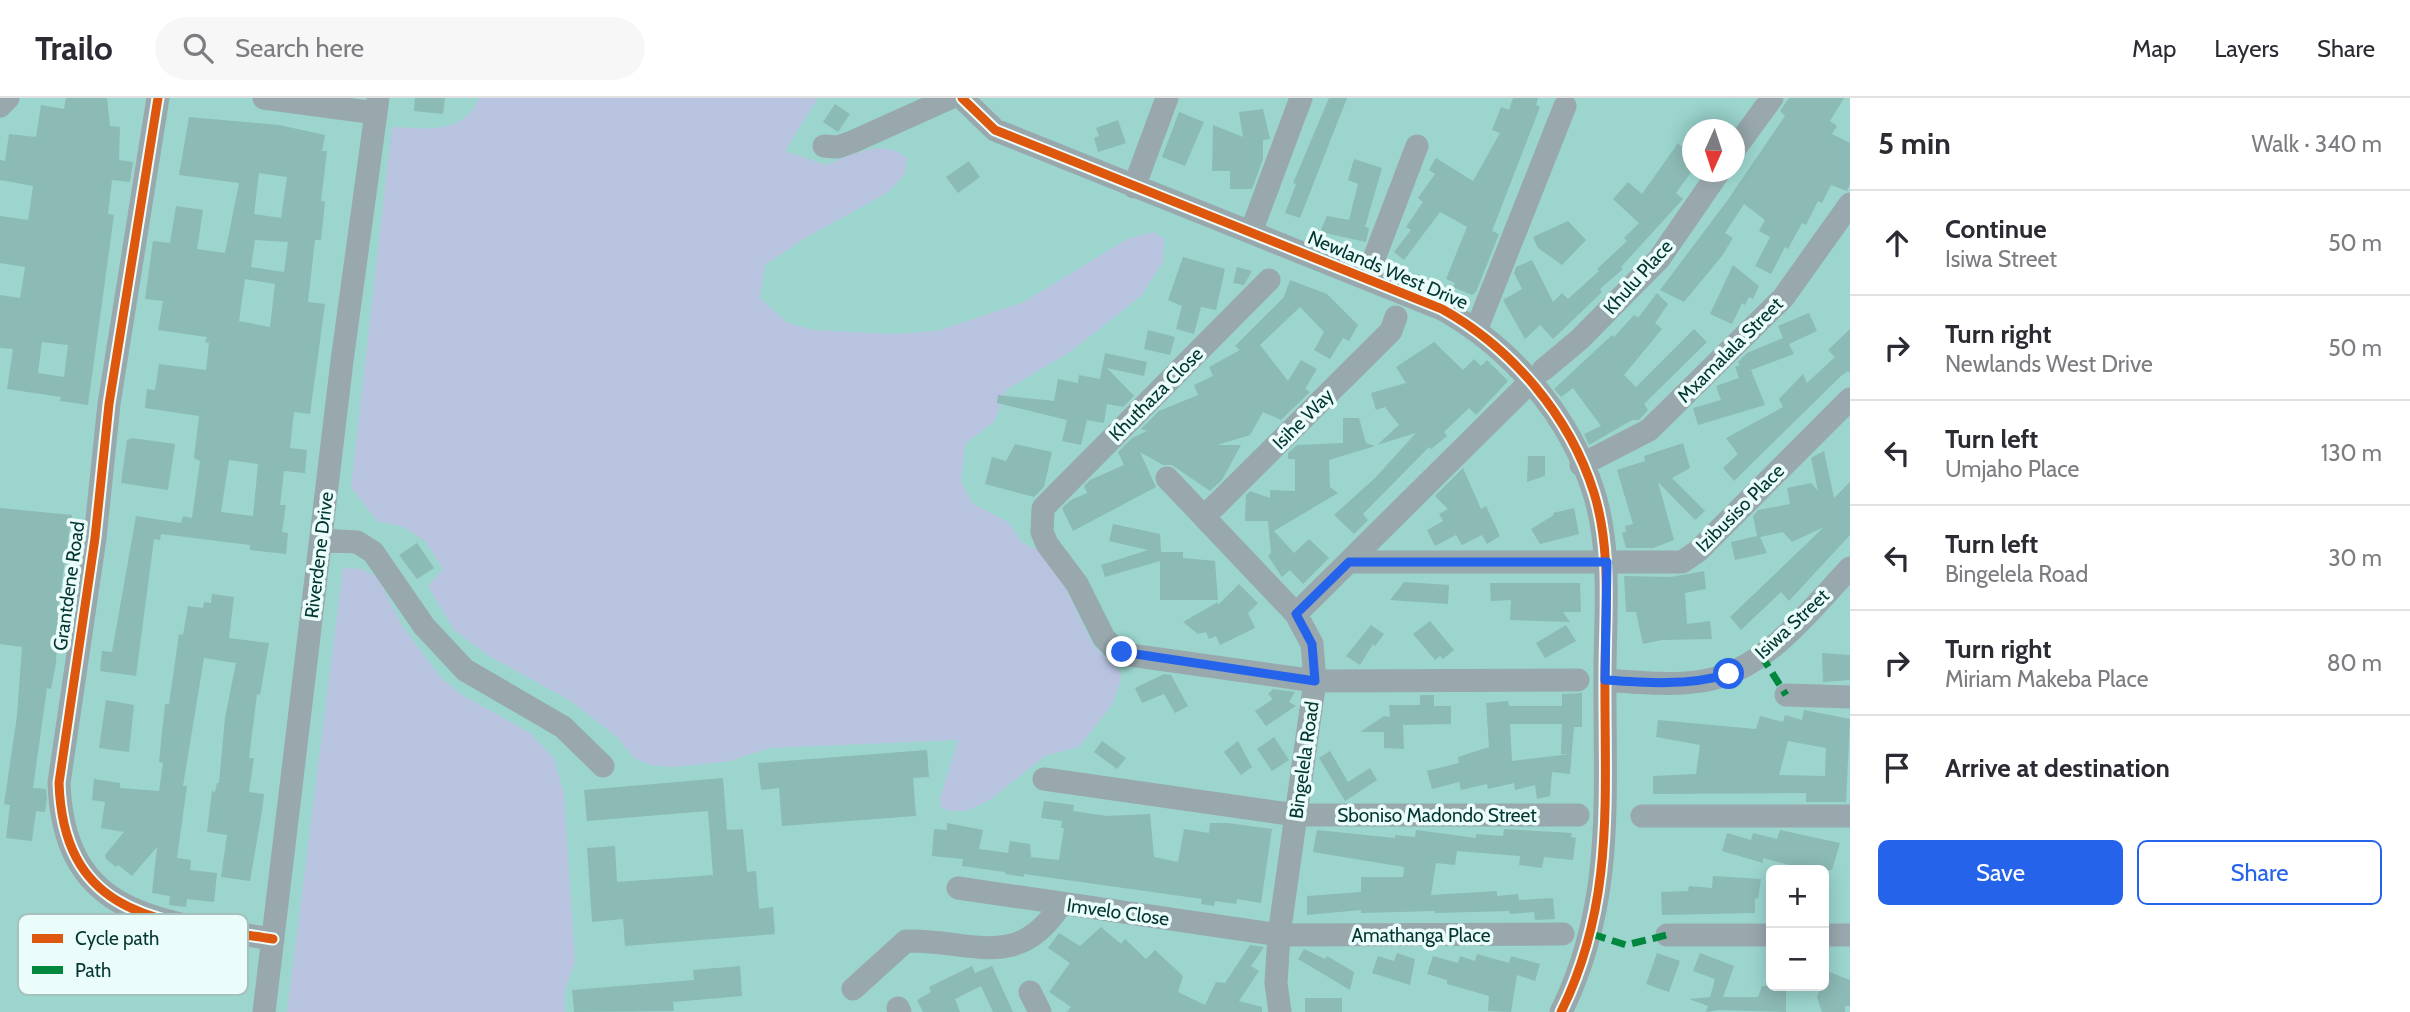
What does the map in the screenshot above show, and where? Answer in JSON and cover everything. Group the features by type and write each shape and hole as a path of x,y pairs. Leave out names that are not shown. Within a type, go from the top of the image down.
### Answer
{"street":[{"path":"0,106 7,98"},
{"name":"Grantdene Road","path":"143,914 119,903 85,872 64,826 59,783 95,538 108,404 158,98"},
{"path":"264,98 377,106"},
{"path":"824,146 838,147 852,142 950,98"},
{"name":"Newlands West Drive","path":"962,98 995,130 1442,309 1478,328 1537,375 1594,494 1607,562 1606,815 1599,893 1592,934 1561,1012"},
{"path":"1134,187 1167,98"},
{"path":"1251,232 1301,98"},
{"path":"1745,135 1772,98"},
{"name":"Riverdene Drive","path":"264,1012 377,106"},
{"path":"1478,328 1566,106"},
{"path":"1367,277 1417,146"},
{"name":"Khulu Place","path":"1296,614 1537,375 1580,339 1659,259 1712,182"},
{"name":"Mxamalala Street","path":"1581,465 1650,430 1783,298 1846,214"},
{"name":"Khuthaza Close","path":"1269,280 1043,508 1042,532 1047,544 1077,584 1104,638 1122,652 1315,681"},
{"name":"Isihe Way","path":"1204,517 1391,331 1396,317"},
{"name":"Izibusiso Place","path":"1349,562 1672,563 1688,559 1850,399"},
{"name":"Bingelela Road","path":"1167,478 1296,614 1312,644 1315,681 1279,935 1276,983 1280,1012"},
{"path":"321,540 357,542 373,552 424,626 465,670 563,727 603,766"},
{"name":"Isiwa Street","path":"1605,680 1689,682 1729,674 1756,660 1850,568"},
{"path":"1315,681 1578,680"},
{"path":"1786,695 1850,697"},
{"name":"Sboniso Madondo Street","path":"1044,779 1296,815 1578,815"},
{"path":"1642,816 1850,816"},
{"name":"Imvelo Close","path":"958,888 1279,935"},
{"path":"853,989 906,941 977,949 1016,944 1036,935 1062,904"},
{"name":"Amathanga Place","path":"1279,935 1563,934"},
{"name":"Grantdene Road","path":"248,935 273,939"},
{"path":"1667,935 1766,935"},
{"path":"1829,935 1850,935"}],"shaded area":[{"path":"479,98 818,98 785,151 826,165 877,148 897,152 907,158 905,174 887,193 807,237 765,265 760,298 786,322 814,330 895,334 937,331 1024,302 1127,239 1153,232 1164,238 1163,262 1141,296 1070,352 1006,390 995,421 965,444 961,482 973,504 1008,522 1023,543 1038,550 1061,579 1093,645 1120,671 1121,680 1112,705 1079,747 1045,756 990,800 966,811 949,811 941,807 940,798 958,740 770,748 730,761 676,767 650,765 634,758 618,738 571,701 489,656 454,630 428,586 443,569 425,541 403,527 377,521 351,487 392,127 430,128 453,124 472,110"},
{"path":"343,568 362,569 378,578 403,627 441,678 462,695 529,732 554,758 564,794 575,962 564,993 565,1012 287,1012"}],"building":[{"path":"66,98 107,98 110,126 120,127 119,160 133,162 130,182 112,180 108,214 114,215 88,405 60,401 61,397 7,389 13,349 0,348 0,295 20,298 25,267 0,263 0,216 28,220 33,186 0,180 0,160 5,161 9,134 36,137 41,105 64,109","holes":["42,342 68,345 64,377 38,373"]},
{"path":"415,98 445,98 443,114 414,111"},
{"path":"1329,98 1347,98 1300,218 1285,213 1296,184 1293,183"},
{"path":"1513,98 1538,98 1536,105 1540,107 1492,231 1499,234 1476,292 1472,295 1453,287 1455,283 1446,279 1467,227 1453,219 1440,212 1404,260 1394,252 1411,230 1406,227 1423,202 1418,198 1435,174 1429,170 1436,158 1473,181 1500,133 1492,130 1501,107 1509,110"},
{"path":"1789,98 1844,98 1830,121 1837,126 1832,134 1850,143 1850,184 1847,191 1831,185 1822,203 1818,201 1806,225 1802,223 1788,249 1785,247 1771,274 1755,266 1770,237 1759,231 1765,220 1744,204 1725,233 1733,238 1722,256 1684,302 1660,290 1740,182 1745,182 1745,175 1785,116 1780,111"},
{"path":"835,104 850,114 838,132 823,122"},
{"path":"1263,109 1270,139 1263,140 1263,159 1252,189 1230,189 1230,171 1212,171 1213,125 1243,137 1239,112"},
{"path":"1179,112 1204,122 1185,166 1162,157"},
{"path":"189,117 279,125 325,135 322,151 327,151 321,201 325,202 321,240 315,240 308,302 325,304 310,414 294,412 290,448 307,450 305,473 284,471 280,505 286,505 282,532 288,533 286,554 250,550 250,545 161,534 160,540 154,539 136,676 100,671 102,651 112,652 136,516 181,523 183,516 192,518 200,461 194,458 199,416 145,408 147,389 155,390 159,364 206,370 209,343 205,342 207,337 158,330 163,301 145,299 153,241 170,243 176,206 203,210 197,249 225,253 239,183 179,175","holes":["259,173 287,177 281,218 254,214","255,240 288,242 284,272 251,267","245,279 275,284 270,327 239,321","229,460 258,464 253,516 221,512"]},
{"path":"1118,120 1126,143 1098,152 1094,138 1099,136 1096,128"},
{"path":"1678,143 1682,147 1684,182 1676,193 1683,199 1621,267 1623,269 1600,289 1602,292 1553,339 1540,325 1525,339 1503,300 1522,289 1514,273 1516,267 1532,260 1553,302 1562,293 1568,299 1599,271 1597,269 1627,241 1624,238 1639,223 1613,199 1628,182 1642,194"},
{"path":"1354,159 1382,168 1365,227 1369,228 1366,242 1320,232 1327,216 1349,220 1358,184 1348,180"},
{"path":"969,161 980,177 958,193 946,177"},
{"path":"1568,221 1586,240 1562,265 1538,248 1533,237"},
{"path":"1183,257 1225,269 1216,310 1201,307 1194,334 1176,329 1182,306 1168,300"},
{"path":"1733,265 1759,286 1753,299 1749,297 1745,305 1742,303 1732,324 1710,314"},
{"path":"1237,267 1252,271 1244,285 1233,283"},
{"path":"1290,280 1327,294 1358,325 1349,341 1343,338 1330,359 1314,350 1324,332 1300,307 1260,345 1288,381 1301,360 1317,369 1305,389 1310,392 1281,420 1263,412 1250,435 1217,445 1241,445 1222,480 1210,491 1172,465 1163,465 1140,452 1156,487 1073,531 1062,508 1071,500 1087,493 1084,486 1090,480 1124,465 1118,452 1132,438 1147,431 1141,429 1159,411 1198,395 1194,385 1213,376 1209,367 1240,350 1235,346 1284,297"},
{"path":"1657,293 1668,304 1655,323 1662,329 1624,375 1636,387 1694,329 1707,342 1644,404 1648,410 1639,420 1632,420 1589,445 1584,434 1601,426 1573,388 1561,397 1554,389 1612,335 1614,337 1634,315 1638,318"},
{"path":"1809,313 1817,331 1789,344 1794,354 1751,370 1765,405 1698,425 1693,408 1721,400 1716,386 1739,378 1735,367 1740,365 1738,362 1747,353 1783,338 1778,326"},
{"path":"1850,329 1850,373 1848,371 1841,376 1734,481 1723,468 1738,454 1726,438 1783,407 1779,399 1803,374 1807,383 1835,357 1828,350"},
{"path":"1148,330 1175,337 1170,355 1144,349"},
{"path":"1434,342 1463,370 1474,359 1481,366 1487,360 1508,381 1476,415 1469,408 1444,432 1447,436 1431,449 1429,447 1363,514 1368,520 1354,534 1334,515 1375,478 1416,433 1377,445 1399,425 1385,407 1376,410 1371,393 1406,383 1396,367"},
{"path":"1105,353 1147,362 1144,376 1107,368 1134,396 1123,407 1107,404 1104,423 1087,420 1081,445 1062,441 1067,420 997,403 998,395 1054,401 1058,379 1078,383 1079,375 1100,379"},
{"path":"1343,418 1359,418 1366,443 1375,446 1329,460 1330,487 1338,493 1274,531 1294,553 1309,539 1329,558 1303,584 1290,570 1282,577 1268,556 1271,553 1268,521 1245,521 1246,495 1250,491 1270,498 1270,490 1295,491 1295,459 1288,459 1288,453 1297,445 1343,443"},
{"path":"132,438 175,444 168,490 121,483 127,440"},
{"path":"1683,443 1690,468 1672,478 1705,511 1695,520 1658,482 1674,540 1653,548 1626,548 1622,533 1626,532 1625,526 1633,524 1617,470 1645,461 1644,456"},
{"path":"1015,444 1052,452 1044,487 1034,497 985,484 992,457 1006,461"},
{"path":"1824,451 1834,498 1850,482 1850,535 1789,601 1781,592 1741,630 1730,617 1824,527 1792,542 1783,532 1760,537 1767,553 1735,560 1731,542 1757,536 1753,516 1758,510 1790,504 1787,488 1811,483 1818,491 1811,458"},
{"path":"1528,456 1545,456 1545,476 1527,482"},
{"path":"1463,468 1481,509 1486,506 1500,536 1487,544 1482,535 1462,545 1456,535 1435,546 1427,530 1443,521 1439,514 1448,509 1435,496"},
{"path":"0,508 72,515 58,607 56,663 51,689 47,688 33,788 46,789 47,798 45,812 36,811 32,841 6,838 10,805 4,804 17,716 22,647 0,644"},
{"path":"1574,508 1579,534 1540,544 1531,529 1554,515 1553,513"},
{"path":"1113,524 1160,534 1161,552 1183,552 1183,558 1215,561 1218,600 1160,600 1160,561 1105,577 1101,565 1148,550 1109,541"},
{"path":"417,543 434,568 417,579 399,555"},
{"path":"1704,571 1706,589 1685,593 1687,624 1710,621 1712,639 1662,640 1643,644 1636,612 1626,612 1624,576 1671,577"},
{"path":"1404,582 1449,585 1448,604 1390,600"},
{"path":"1490,583 1580,583 1581,612 1563,612 1570,622 1510,620 1511,600 1491,601"},
{"path":"1239,584 1258,603 1248,613 1255,628 1220,645 1216,636 1209,639 1206,632 1198,634 1183,622 1218,602 1218,605"},
{"path":"212,594 234,597 229,638 269,643 260,695 257,694 249,758 254,758 249,792 264,794 250,881 221,877 227,835 207,832 212,791 215,792 219,783 225,718 236,663 204,658 183,786 187,786 177,858 191,860 190,870 217,873 214,902 187,899 186,907 169,905 170,896 152,893 157,847 132,876 106,859 105,855 124,832 101,828 105,802 92,800 94,779 120,783 120,788 159,791 165,704 169,704 179,634 183,635 188,606 203,608 204,602 211,603"},
{"path":"1430,621 1454,650 1443,659 1440,656 1435,660 1413,634"},
{"path":"1371,625 1384,634 1375,646 1373,644 1360,665 1346,656"},
{"path":"1566,625 1576,641 1545,658 1536,643"},
{"path":"1822,653 1850,655 1850,680 1823,682"},
{"path":"1164,674 1171,675 1188,706 1175,713 1164,694 1142,703 1135,688"},
{"path":"1273,689 1295,692 1289,702 1296,706 1266,726 1255,711 1273,699 1268,694"},
{"path":"1582,693 1582,727 1574,727 1570,774 1552,772 1550,796 1537,799 1535,785 1515,790 1514,783 1488,789 1487,784 1461,790 1459,782 1432,789 1427,771 1459,763 1458,757 1489,747 1486,703 1508,701 1509,706 1562,706 1562,694","holes":["1510,724 1562,724 1561,754 1570,754 1512,761"]},
{"path":"1420,695 1434,695 1434,706 1451,706 1451,724 1403,725 1404,749 1384,748 1384,732 1360,732 1384,716 1390,717 1389,705 1420,705"},
{"path":"106,700 134,705 129,752 99,748"},
{"path":"1804,710 1850,719 1846,802 1806,802 1806,793 1653,794 1653,776 1696,774 1700,745 1656,737 1658,720 1756,729 1760,716 1783,722 1785,715 1802,720","holes":["1788,741 1826,748 1825,776 1779,775"]},
{"path":"1274,737 1289,760 1272,771 1257,749"},
{"path":"1102,741 1126,758 1117,769 1094,752"},
{"path":"1238,741 1252,767 1241,775 1224,752"},
{"path":"927,750 929,777 913,778 916,816 782,826 779,788 761,790 758,763"},
{"path":"1330,751 1348,782 1370,768 1377,780 1345,801 1319,758"},
{"path":"723,778 727,830 743,829 747,872 756,871 759,909 773,907 775,934 625,946 623,919 592,922 587,848 615,846 617,882 713,875 708,811 587,821 584,790"},
{"path":"1044,801 1074,805 1073,811 1107,816 1150,814 1154,857 1178,862 1184,829 1209,833 1210,823 1227,823 1272,829 1261,903 1237,899 1236,904 1215,901 1214,906 1201,904 1202,899 1024,874 1024,877 1005,874 962,866 963,859 932,856 934,829 947,830 947,823 983,830 979,849 1008,853 1010,841 1030,844 1031,857 1059,860 1064,828 1061,828 1062,821 1041,818"},
{"path":"1504,829 1572,833 1571,837 1576,838 1573,860 1544,857 1542,868 1519,865 1520,856 1457,851 1455,865 1436,863 1431,895 1497,891 1497,896 1518,894 1519,900 1553,898 1555,919 1535,920 1534,912 1510,914 1509,911 1361,913 1361,910 1307,915 1307,896 1361,892 1361,877 1403,877 1404,867 1313,852 1317,830 1395,838 1395,835 1415,837 1416,830 1476,838 1476,834 1503,836"},
{"path":"1780,830 1840,843 1832,870 1829,870 1829,865 1789,865 1763,858 1763,863 1722,851 1727,833 1751,840 1753,833 1777,839"},
{"path":"1713,876 1761,879 1758,899 1755,898 1755,913 1662,915 1661,892 1688,891 1689,886 1712,888"},
{"path":"1101,927 1121,944 1125,939 1146,959 1155,950 1183,976 1178,992 1205,1005 1216,982 1225,983 1250,945 1264,947 1251,966 1259,971 1239,1001 1262,1007 1262,1012 1067,1012 1071,1007 1049,992 1070,963 1048,948 1059,933 1080,946"},
{"path":"1304,949 1325,959 1327,956 1354,972 1350,990 1298,959"},
{"path":"1397,953 1415,959 1410,985 1372,973 1378,956 1394,961"},
{"path":"1657,953 1680,961 1669,992 1646,984"},
{"path":"1700,953 1734,966 1723,997 1758,997 1762,986 1766,986 1766,991 1786,991 1786,1012 1706,1012 1708,1006 1689,999 1710,997 1715,979 1693,971"},
{"path":"1477,954 1509,963 1511,956 1540,964 1535,981 1517,975 1511,1012 1488,1011 1489,996 1447,984 1447,980 1427,974 1433,956 1458,963 1460,956 1475,961"},
{"path":"740,966 742,996 673,1002 674,1011 574,1012 572,990 694,980 693,970"},
{"path":"972,966 975,973 992,966 1013,1012 993,1012 981,986 955,999 960,1012 923,1012 917,1000 931,992 929,987"},
{"path":"1829,972 1850,980 1850,1006 1845,1006 1845,1012 1822,1012 1817,997 1819,991 1829,991"},
{"path":"1305,998 1342,998 1342,1012 1305,1012"}],"marked path":[{"path":"1761,655 1786,695"},
{"path":"1592,934 1626,945 1667,935"}],"cycle path":[{"path":"147,914 127,906 100,889 79,863 65,829 59,783 95,538 109,404 158,98"},
{"path":"962,98 995,130 1442,309 1492,343 1515,364 1554,411 1570,437 1594,493 1603,537 1606,583 1605,804 1599,888 1579,970 1561,1012"},
{"path":"248,935 273,939"}],"route":[{"path":"1122,652 1315,681 1312,644 1296,614 1349,562 1607,562 1605,680 1654,683 1700,681 1729,674"}]}
